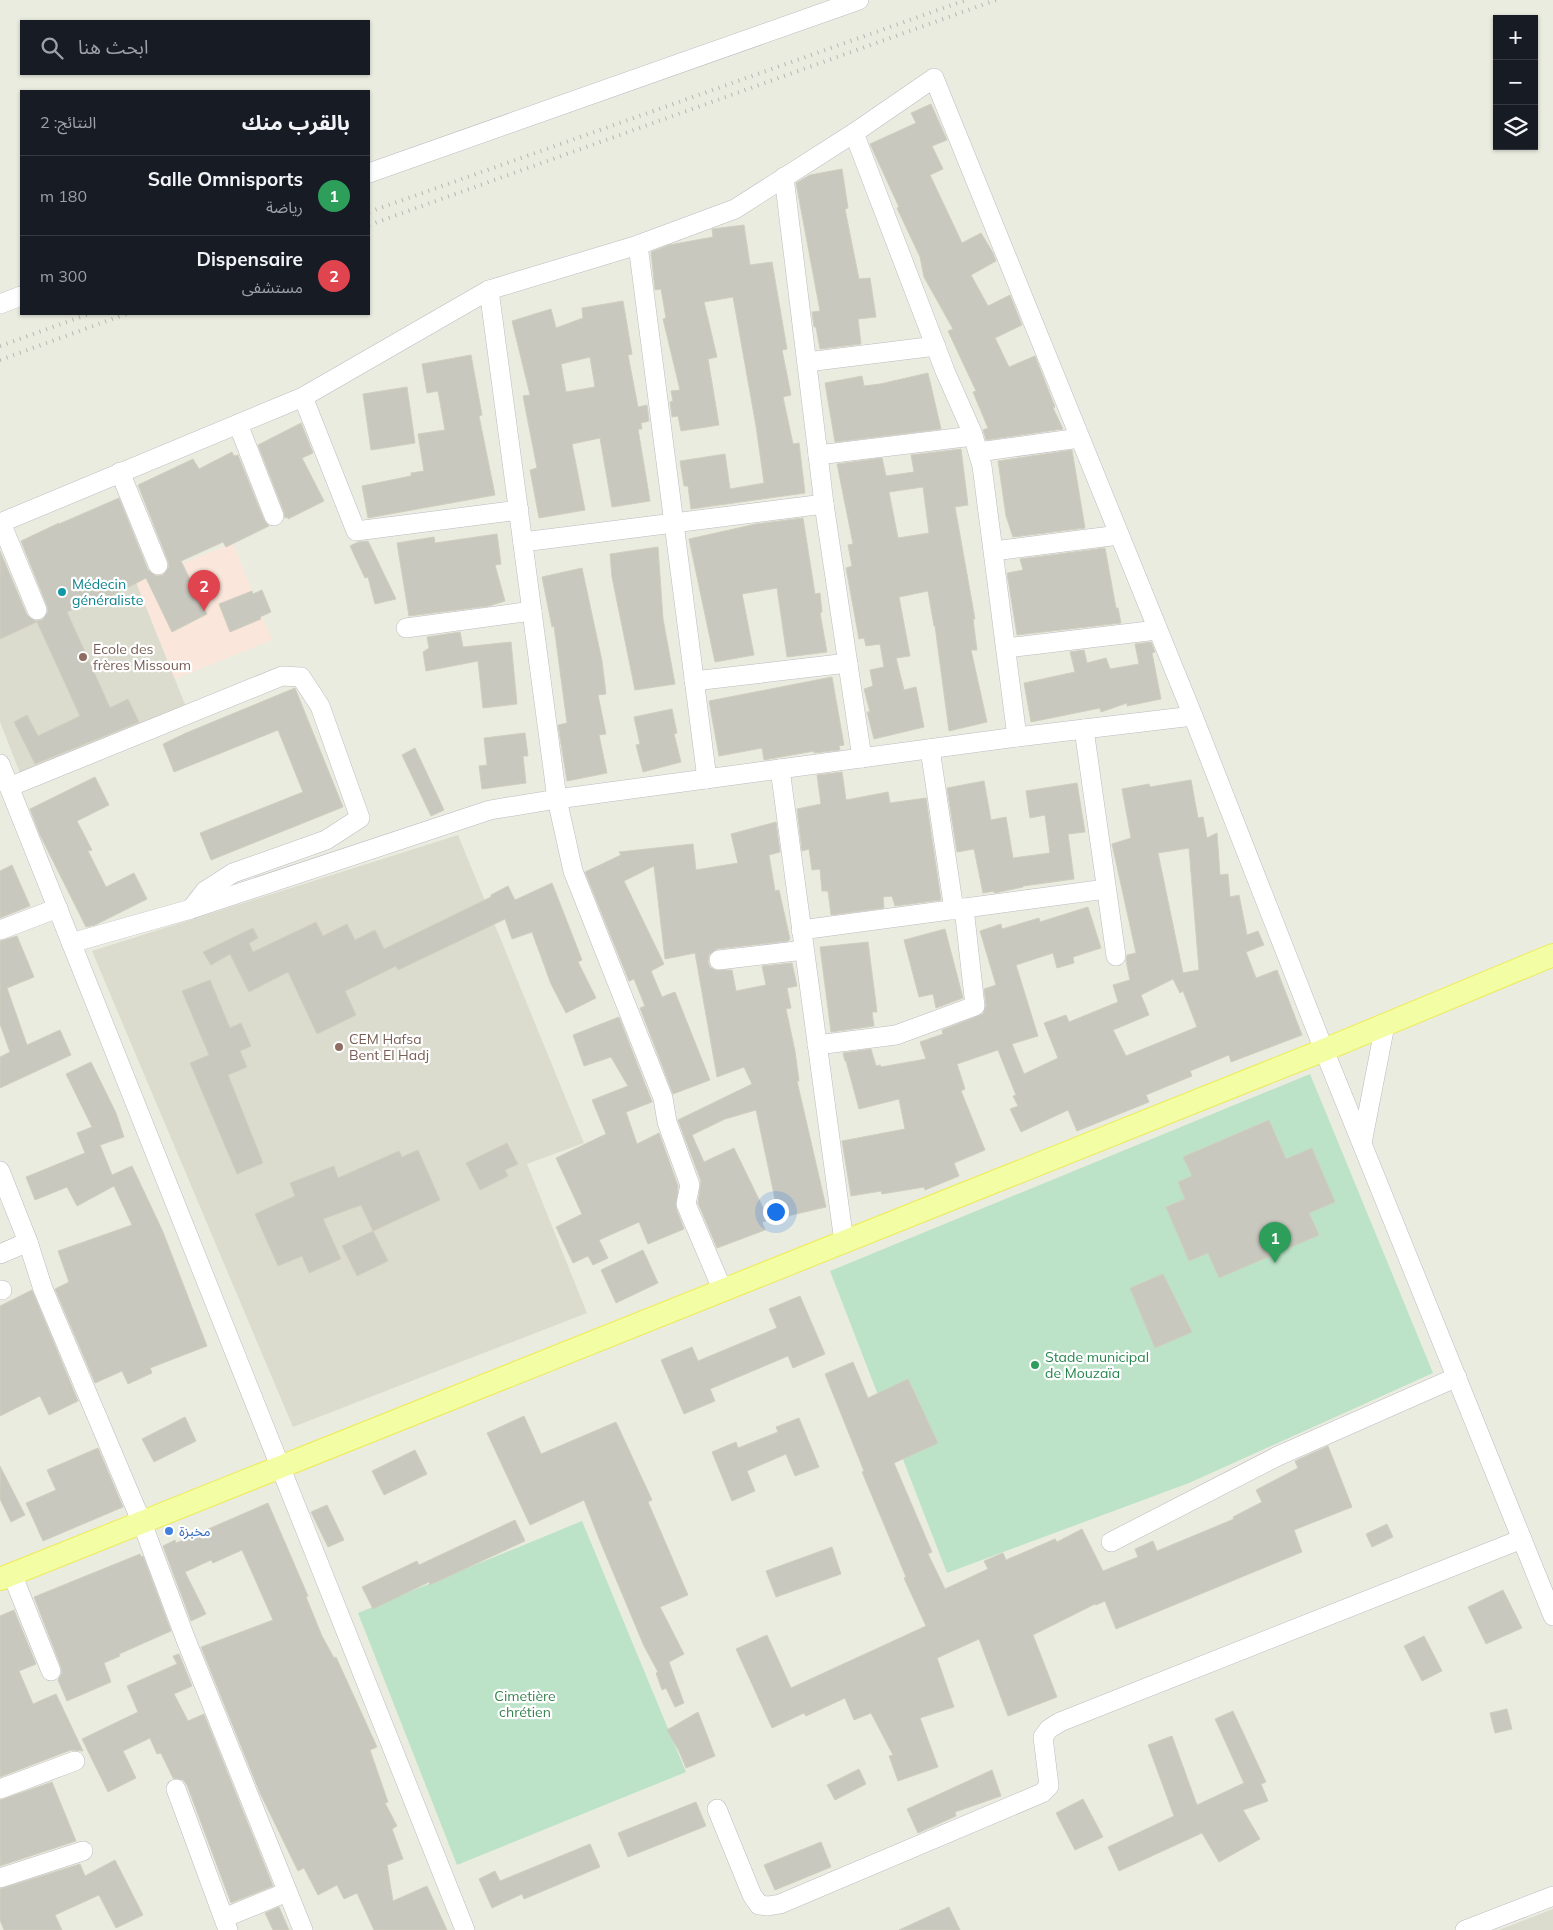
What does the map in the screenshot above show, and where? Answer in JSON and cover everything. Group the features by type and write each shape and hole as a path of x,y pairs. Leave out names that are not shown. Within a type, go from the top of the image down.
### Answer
{"main road":[{"path":"6,1577 1324,1050 1553,955"}],"street":[{"path":"370,173 859,0"},
{"path":"37,610 1,523 120,472 303,398 489,290 638,245 735,209 854,133 934,78 1158,630 1324,1050 1553,1616"},
{"path":"854,133 976,444 982,466 1017,737"},
{"path":"784,177 824,504 862,758"},
{"path":"638,245 707,779"},
{"path":"489,290 558,799 573,871 663,1098 667,1122 690,1185 686,1204 723,1291"},
{"path":"0,304 20,296"},
{"path":"807,362 936,346"},
{"path":"303,398 356,531 518,510"},
{"path":"238,424 274,516"},
{"path":"818,455 1080,438"},
{"path":"120,472 158,565"},
{"path":"523,542 824,504"},
{"path":"994,551 1119,535"},
{"path":"406,628 532,612"},
{"path":"1006,648 1158,630"},
{"path":"694,681 848,663"},
{"path":"9,787 282,676 301,677 320,706 360,818 326,840 234,873 205,891 191,909"},
{"path":"71,943 191,909 490,810 558,799 1017,737 1192,716"},
{"path":"1084,729 1116,956"},
{"path":"818,1045 896,1034 975,1006 930,749"},
{"path":"0,764 465,1930"},
{"path":"780,769 844,1242"},
{"path":"801,930 1106,889"},
{"path":"0,930 58,908"},
{"path":"719,960 804,950"},
{"path":"1362,1143 1385,1025"},
{"path":"0,1171 28,1242 50,1306 142,1523 186,1640 303,1930"},
{"path":"0,1254 28,1242"},
{"path":"1110,1542 1278,1456 1457,1377"},
{"path":"717,1809 752,1895 759,1904 768,1906 780,1904 1042,1793 1049,1786 1043,1737 1049,1728 1060,1722 1522,1539"},
{"path":"6,1577 52,1671"},
{"path":"0,1789 75,1761"},
{"path":"176,1789 226,1924 288,1892"},
{"path":"0,1878 83,1851"},
{"path":"1465,1930 1553,1896"}],"shaded area":[{"path":"233,543 272,640 175,679 136,582"},
{"name":"Ecole des frères Missoum","path":"136,582 186,707 20,773 0,722 0,636"},
{"name":"CEM Hafsa Bent El Hadj","path":"458,835 584,1143 527,1164 587,1313 293,1427 92,951"},
{"path":"1553,1909 1553,1930 1499,1930"}],"green space":[{"path":"1310,1074 1433,1373 1189,1483 947,1573 830,1271"},
{"name":"Cimetière chrétien","path":"582,1521 686,1772 457,1865 358,1613"}],"building":[{"path":"931,104 947,140 932,146 943,169 930,175 962,243 981,233 996,261 971,275 988,306 1010,295 1022,325 995,338 1009,367 1035,356 1055,407 1053,408 1063,429 986,440 983,430 988,428 973,392 976,391 948,331 953,329 924,277 920,257 870,144 916,123 911,113"},
{"path":"842,169 848,208 845,209 859,279 870,278 876,317 858,319 861,344 820,349 812,312 820,311 796,183 810,175"},
{"path":"744,225 750,265 772,262 787,349 782,350 791,395 783,397 793,444 799,443 805,493 691,509 688,486 684,486 680,461 725,454 730,489 764,483 756,426 733,297 704,302 717,357 708,359 719,425 681,431 678,416 672,417 670,402 673,401 671,391 680,390 663,319 666,318 661,289 655,290 651,252 669,245 713,237 712,229"},
{"path":"623,301 632,354 628,355 638,407 647,405 649,421 641,423 642,429 638,429 650,501 612,507 600,438 572,444 585,510 539,518 530,470 537,468 523,396 530,395 512,321 551,309 556,328 583,318 582,308","holes":["590,357 595,387 566,392 561,364"]},
{"path":"471,355 482,415 479,416 495,495 368,518 362,486 411,476 411,473 424,471 418,434 445,430 438,391 427,393 422,364"},
{"path":"928,373 941,429 835,442 825,383 862,376 864,386"},
{"path":"407,387 415,443 371,450 363,394"},
{"path":"301,423 313,453 302,458 324,501 288,519 288,517 285,518 258,445"},
{"path":"961,449 968,505 955,507 975,619 973,619 977,650 971,650 987,722 949,731 935,626 928,591 899,597 910,656 896,658 904,690 916,687 924,727 874,739 867,712 870,712 864,689 873,686 870,670 884,667 880,644 866,646 864,638 859,639 846,568 852,566 848,545 853,544 837,464 882,458 886,476 914,472 911,455","holes":["923,487 929,533 898,538 889,492"]},
{"path":"1072,450 1085,528 1013,537 1006,516 998,461"},
{"path":"232,452 234,456 238,455 264,520 269,526 226,547 223,542 181,561 207,614 172,632 146,578 108,598 105,593 67,612 110,708 128,699 139,722 35,764 14,722 27,715 38,736 80,716 37,622 0,639 0,551 27,615 35,621 42,620 48,612 47,606 21,541 119,498 148,570 156,576 163,575 169,567 168,561 138,485 193,459 199,469"},
{"path":"803,518 815,594 820,593 822,612 820,613 827,652 787,657 777,588 742,594 754,655 715,662 689,539 756,524"},
{"path":"497,534 501,564 495,565 505,601 489,606 409,616 397,543 434,537 435,543"},
{"path":"368,541 396,599 375,604 368,577 365,578 350,546 358,542"},
{"path":"658,547 663,619 675,684 635,690 612,577 610,554"},
{"path":"1105,548 1116,608 1118,608 1121,623 1017,635 1007,573 1023,570 1020,559"},
{"path":"582,568 602,661 606,694 598,695 606,734 599,735 607,773 567,781 558,725 567,723 554,626 552,627 542,577"},
{"path":"262,590 271,612 260,617 261,619 230,632 219,604 252,591 253,594"},
{"path":"460,632 463,647 511,642 517,704 483,708 478,661 426,671 423,652 429,648 427,637"},
{"path":"1151,642 1155,652 1152,653 1161,699 1127,706 1127,703 1101,712 1100,708 1031,722 1024,683 1075,672 1070,652 1084,650 1087,663 1106,658 1110,669 1139,664 1135,644"},
{"path":"832,677 844,745 839,746 840,750 814,753 814,751 764,760 762,748 719,756 709,701"},
{"path":"295,688 343,807 211,860 200,833 303,792 278,730 174,772 163,744"},
{"path":"672,709 677,733 674,734 681,762 643,772 636,745 640,744 634,717"},
{"path":"525,733 528,756 523,756 526,783 482,789 479,766 487,765 484,738"},
{"path":"415,748 444,810 431,816 402,755"},
{"path":"842,772 846,800 888,792 890,803 926,798 941,900 895,906 892,896 883,897 884,908 831,915 828,891 822,891 820,869 812,870 809,849 802,851 797,809 821,804 817,775"},
{"path":"95,777 109,805 77,821 92,850 88,851 106,887 134,873 147,899 95,925 86,927 40,835 30,809"},
{"path":"1191,780 1198,818 1203,817 1207,838 1217,833 1220,875 1228,874 1230,897 1239,895 1247,935 1258,931 1264,945 1246,952 1256,978 1277,970 1302,1035 1231,1062 1229,1055 1190,1071 1192,1076 1146,1095 1149,1102 1077,1131 1068,1110 1021,1132 1010,1109 1018,1106 1013,1096 1016,1095 998,1050 957,1064 965,1089 961,1091 985,1150 954,1163 959,1176 925,1190 924,1187 882,1194 881,1191 851,1196 842,1141 905,1129 899,1099 859,1109 843,1053 871,1049 876,1066 880,1065 881,1067 926,1059 920,1042 943,1034 942,1030 983,1014 986,1005 984,989 996,985 980,931 1001,924 1002,929 1039,918 1040,922 1088,907 1101,948 1073,957 1074,963 1057,968 1053,953 1016,965 1038,1036 1012,1044 1024,1074 1058,1058 1044,1023 1066,1015 1069,1022 1118,1002 1113,985 1130,980 1126,961 1127,955 1136,953 1112,844 1131,838 1122,789 1149,784 1150,787","holes":["1189,848 1199,970 1183,973 1158,853","1173,979 1180,993 1183,991 1197,1027 1126,1056 1113,1030 1149,1015 1141,995"]},
{"path":"984,781 991,820 1006,817 1013,858 1050,853 1045,815 1030,818 1026,791 1077,783 1085,832 1068,834 1074,879 1023,886 994,893 994,891 983,893 974,849 957,852 947,788"},
{"path":"776,822 780,852 769,855 775,891 779,890 790,939 788,941 717,949 709,955 708,962 710,967 715,970 732,970 736,991 766,985 762,966 792,963 797,986 787,988 791,1008 786,1009 795,1051 799,1081 797,1081 826,1207 779,1218 756,1110 725,1119 692,1135 704,1162 734,1148 769,1220 762,1222 765,1230 717,1248 698,1203 701,1181 678,1120 752,1084 744,1067 717,1077 695,953 665,959 654,866 624,881 664,964 651,971 662,997 675,992 710,1080 673,1094 640,1008 645,1006 634,979 629,981 585,872 621,855 619,852 693,844 696,870 738,863 731,834"},
{"path":"12,865 30,906 0,918 0,871"},
{"path":"552,883 582,960 578,962 596,998 566,1013 551,984 532,932 512,939 505,919 398,970 396,966 345,991 356,1015 317,1034 288,972 249,992 230,954 211,965 203,952 253,928 258,938 249,943 253,952 316,922 323,936 347,924 355,940 375,930 384,949 491,897 491,895 508,886 515,900"},
{"path":"945,929 963,998 936,1008 933,994 919,997 904,940"},
{"path":"17,936 34,977 7,988 27,1045 60,1030 71,1055 0,1088 0,1057 10,1052 0,1024 0,941"},
{"path":"868,942 877,1012 872,1012 874,1026 831,1032 820,947"},
{"path":"210,980 230,1028 241,1023 251,1046 240,1051 247,1067 228,1075 263,1163 237,1174 190,1063 209,1055 182,991"},
{"path":"619,1017 652,1102 626,1112 637,1144 659,1133 678,1186 676,1208 684,1229 648,1244 639,1222 599,1240 608,1258 593,1265 588,1256 573,1263 556,1227 582,1214 556,1158 606,1134 592,1100 628,1086 611,1057 584,1066 573,1035"},
{"path":"91,1062 116,1113 124,1137 100,1145 112,1175 132,1166 163,1232 207,1346 150,1368 152,1373 128,1384 122,1371 95,1383 55,1289 69,1282 58,1251 132,1225 114,1186 77,1206 67,1187 35,1200 26,1177 85,1153 77,1133 92,1127 66,1074"},
{"path":"1269,1120 1286,1159 1312,1148 1335,1202 1309,1213 1319,1235 1219,1278 1208,1253 1189,1261 1166,1207 1185,1199 1178,1182 1192,1176 1183,1157"},
{"path":"507,1143 518,1164 505,1170 508,1176 480,1190 466,1163"},
{"path":"418,1150 440,1200 373,1231 361,1205 323,1219 341,1259 309,1273 302,1256 278,1266 255,1214 295,1196 290,1183 334,1166 338,1178 399,1151 402,1157"},
{"path":"373,1231 388,1261 357,1276 342,1246"},
{"path":"643,1250 658,1283 616,1303 601,1270"},
{"path":"1163,1274 1192,1332 1155,1348 1130,1288"},
{"path":"32,1290 78,1401 49,1415 40,1396 0,1416 0,1306"},
{"path":"800,1296 825,1354 793,1368 788,1356 710,1389 715,1401 684,1414 661,1360 692,1347 698,1361 777,1328 769,1309"},
{"path":"853,1362 868,1398 908,1379 938,1443 894,1463 932,1552 928,1554 945,1589 988,1569 984,1561 1003,1553 1006,1560 1055,1539 1057,1542 1082,1529 1103,1571 1138,1557 1135,1549 1153,1541 1157,1551 1234,1519 1233,1517 1262,1502 1256,1490 1298,1468 1295,1461 1328,1446 1352,1507 1294,1530 1302,1552 1116,1629 1105,1601 1095,1604 1033,1635 1057,1697 1008,1716 979,1639 937,1658 954,1707 920,1718 938,1767 898,1781 889,1756 893,1755 871,1713 854,1720 845,1698 806,1716 804,1713 772,1728 736,1649 767,1635 791,1688 926,1626 904,1578 906,1577 862,1472 864,1471 825,1374"},
{"path":"524,1416 541,1454 616,1422 652,1500 648,1502 688,1595 660,1607 684,1654 669,1662 684,1703 675,1707 666,1688 662,1690 656,1673 658,1672 644,1646 584,1500 530,1525 487,1433"},
{"path":"185,1417 196,1441 154,1462 142,1439"},
{"path":"799,1418 819,1467 795,1476 786,1454 747,1471 755,1491 732,1501 712,1452 736,1442 738,1448 778,1432 776,1427"},
{"path":"98,1448 123,1507 43,1541 26,1503 56,1490 47,1470"},
{"path":"415,1450 427,1474 384,1495 372,1471"},
{"path":"0,1466 25,1515 11,1522 0,1499"},
{"path":"268,1503 308,1596 306,1597 322,1636 334,1658 336,1657 377,1747 370,1750 388,1802 385,1803 397,1826 392,1829 403,1859 387,1865 393,1901 427,1886 447,1930 374,1930 357,1893 344,1899 337,1885 318,1895 304,1868 298,1871 260,1793 201,1647 273,1620 242,1550 213,1563 211,1560 185,1572 206,1614 191,1621 163,1546 175,1540 176,1543"},
{"path":"327,1505 344,1540 328,1547 311,1512"},
{"path":"515,1520 525,1541 430,1585 429,1582 373,1609 362,1587 417,1561 419,1565"},
{"path":"1387,1524 1393,1537 1372,1547 1366,1534"},
{"path":"832,1547 841,1574 776,1597 766,1571"},
{"path":"140,1554 141,1557 143,1556 171,1631 119,1654 120,1656 104,1663 111,1682 67,1701 58,1680 62,1673 61,1667 34,1597"},
{"path":"1503,1590 1522,1628 1486,1644 1468,1607"},
{"path":"14,1610 36,1664 19,1671 33,1704 56,1694 83,1751 71,1750 0,1777 0,1616"},
{"path":"1424,1636 1442,1671 1422,1681 1404,1646"},
{"path":"179,1654 192,1686 174,1694 188,1721 204,1714 273,1886 231,1903 187,1785 183,1780 173,1778 161,1753 157,1754 150,1738 123,1751 136,1778 108,1792 82,1739 138,1712 127,1686 177,1664 173,1656"},
{"path":"1507,1709 1512,1729 1495,1733 1490,1713"},
{"path":"1233,1711 1266,1782 1261,1784 1268,1801 1243,1810 1260,1839 1219,1862 1202,1833 1119,1871 1108,1847 1174,1816 1148,1745 1172,1736 1197,1805 1244,1783 1215,1719"},
{"path":"698,1712 715,1756 686,1768 667,1730"},
{"path":"859,1769 866,1784 835,1800 827,1785"},
{"path":"992,1770 1001,1796 955,1812 956,1816 918,1833 907,1809"},
{"path":"52,1782 76,1841 0,1866 0,1800"},
{"path":"1083,1799 1103,1837 1075,1850 1056,1813"},
{"path":"696,1802 706,1826 628,1857 618,1833"},
{"path":"821,1842 831,1867 775,1890 764,1865"},
{"path":"590,1844 600,1867 524,1899 522,1894 492,1908 479,1879 495,1871 500,1881"},
{"path":"115,1860 143,1915 116,1928 99,1895 55,1915 62,1930 4,1930 0,1920 0,1889 80,1864 85,1876"},
{"path":"279,1907 289,1930 273,1930 265,1913"},
{"path":"949,1907 960,1930 899,1930"}],"railway":[{"path":"370,212 966,0"},
{"path":"370,225 996,0"},
{"path":"0,346 86,315"},
{"path":"0,360 123,315"}],"place":[{"name":"Médecin généraliste","path":"62,592"},
{"name":"Dispensaire","path":"204,611"},
{"name":"Ecole des frères Missoum","path":"83,657"},
{"name":"CEM Hafsa Bent El Hadj","path":"339,1047"},
{"name":"Salle Omnisports","path":"1275,1263"},
{"name":"Stade municipal de Mouzaïa","path":"1035,1365"},
{"name":"مخبزة","path":"169,1531"}]}
